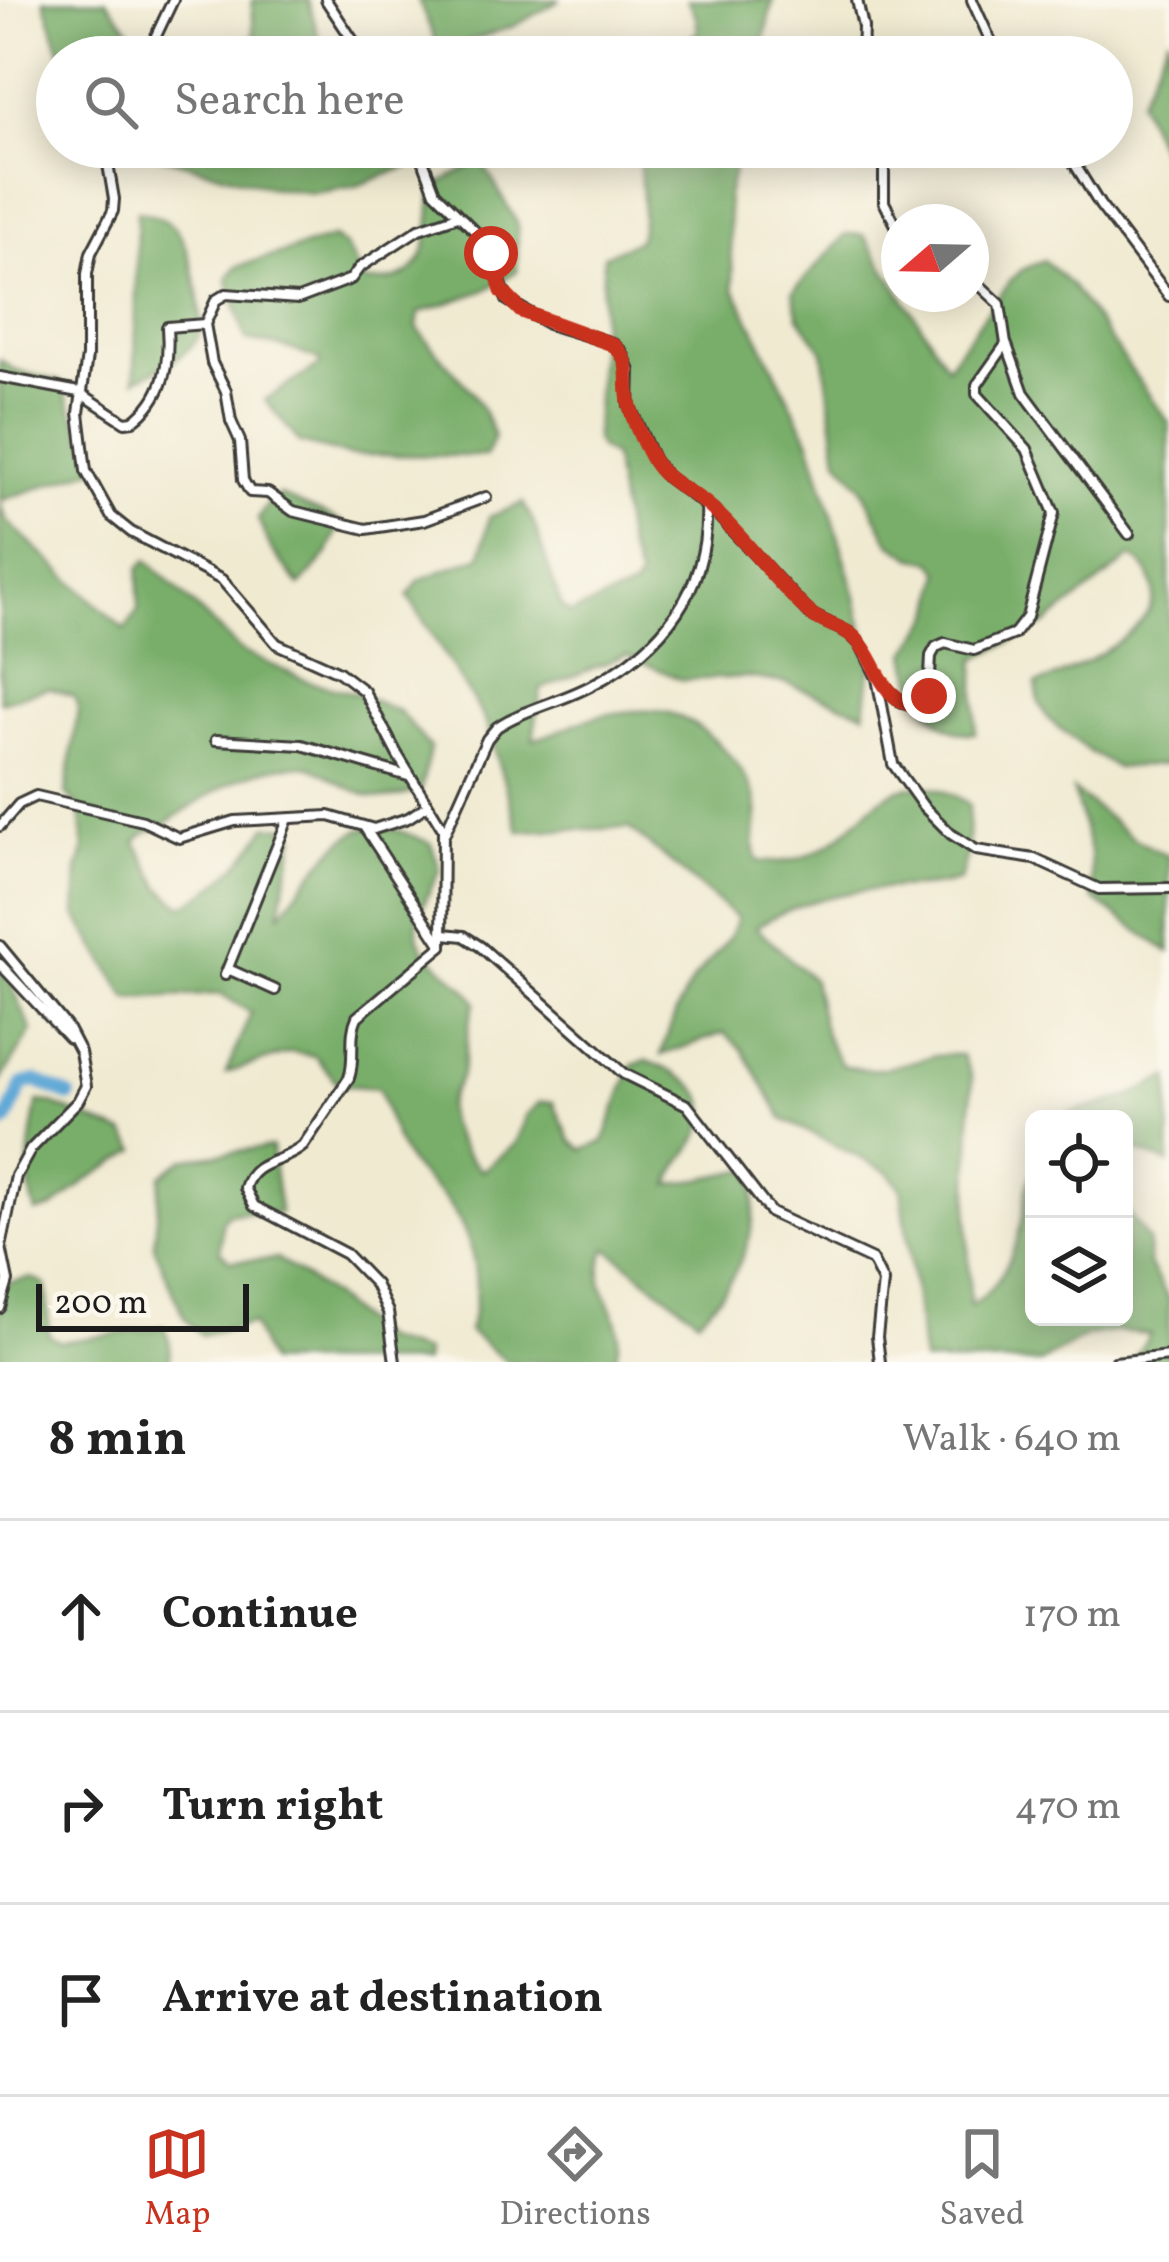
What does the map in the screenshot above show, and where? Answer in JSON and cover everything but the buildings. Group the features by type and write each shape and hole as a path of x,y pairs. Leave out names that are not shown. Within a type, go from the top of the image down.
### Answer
{"street":[{"path":"156,36 173,0"},
{"path":"326,0 350,36"},
{"path":"857,0 863,36"},
{"path":"972,0 988,36"},
{"path":"108,168 113,211 91,254 87,356 80,392 86,471 112,516 130,532 222,580 277,644 355,682 370,700 444,835 442,946 356,1016 349,1078 303,1146 256,1168 245,1188 254,1206 346,1254 375,1284 388,1312 395,1362"},
{"path":"424,168 428,181 486,242 507,301 548,324 612,344 622,352 630,371 629,405 654,461 667,477 706,504 810,614 849,633 861,645 877,678 893,764 950,834 976,850 1034,859 1099,889 1169,888"},
{"path":"884,168 885,204"},
{"path":"1077,168 1169,296"},
{"path":"458,216 419,230 359,268 351,279 298,298 226,294 216,299 205,324 212,363 226,391 240,442 243,480 250,492 268,493 293,511 366,530 424,520 486,497"},
{"path":"989,294 1000,304 1006,344 1024,393 1129,534"},
{"path":"0,376 80,392 125,422 140,418 146,404 163,388 169,352 167,327 205,324"},
{"path":"877,678 902,704 915,706 929,696 936,647 945,644 974,650 1013,634 1027,617 1054,513 1027,449 977,394 977,385 1006,344"},
{"path":"444,835 497,727 591,686 645,648 675,619 695,580 707,525 706,504"},
{"path":"216,740 302,745 411,776"},
{"path":"0,826 19,803 36,796 143,821 179,838 235,821 339,817 365,828 391,825 428,805"},
{"path":"274,990 226,972 288,819"},
{"path":"365,828 442,946"},
{"path":"444,934 464,935 481,946 624,1074 687,1106 771,1213 872,1260 884,1282 877,1337 880,1362"},
{"path":"0,946 76,1041 86,1077 84,1093 23,1159 3,1225 1,1254 8,1293 0,1308"},
{"path":"0,964 76,1041"},
{"path":"1115,1362 1169,1356"}],"green space":[{"path":"44,0 106,0 135,36 55,36"},
{"path":"252,0 308,0 319,36 254,36"},
{"path":"418,0 561,0 484,36 434,36"},
{"path":"687,0 773,0 765,36 692,36 698,32 696,15"},
{"path":"1169,36 1169,171 1139,101"},
{"path":"202,168 405,168 356,186 313,193 269,187"},
{"path":"467,168 486,168 518,225 517,271 484,291 419,313 417,327 478,402 494,437 486,456 348,455 300,443 265,400 320,365 319,360 246,340 227,278 236,267 333,238 345,246 365,282 404,276 423,255 433,187"},
{"path":"641,168 734,168 727,196 734,288 810,441 871,664 865,713 786,683 748,677 682,680 626,655 541,689 533,739 619,713 657,711 690,722 724,749 750,785 757,805 758,861 794,860 822,849 885,797 907,787 935,788 969,804 968,851 960,880 840,895 804,904 756,927 813,980 825,1035 842,1065 875,1069 962,1055 972,1077 970,1306 990,1290 1012,1254 1025,1199 1025,1326 1133,1326 1133,1219 1148,1241 1149,1264 1169,1300 1169,1362 1132,1362 1150,1334 1118,1331 1087,1336 1041,1362 923,1362 901,1188 888,1172 783,1119 742,1049 724,1033 661,1055 686,993 726,941 737,918 629,828 519,831 485,720 408,596 419,580 481,556 489,517 523,503 561,605 570,614 633,588 639,579 627,547 613,457 595,440 604,256 638,240"},
{"path":"137,211 164,220 183,240 193,268 200,330 184,353 135,380"},
{"path":"846,234 864,235 881,262 881,312 913,312 947,366 1022,270 1044,260 1072,287 1169,423 1169,764 1117,768 1048,719 1039,703 1036,684 1111,648 1144,618 1153,587 1146,569 1131,557 1045,625 976,659 975,733 947,727 927,708 907,653 933,614 941,573 933,561 914,558 890,543 861,486 838,458 823,351 799,317 793,292"},
{"path":"0,360 16,371 60,381 97,468 0,501"},
{"path":"279,495 341,521 327,555 300,586 271,549 258,519"},
{"path":"0,502 7,521 125,630 138,610 139,568 147,560 241,651 310,682 399,711 430,748 421,790 377,798 310,767 271,768 216,791 136,842 161,888 182,906 230,872 267,826 288,827 295,837 279,915 319,865 355,832 383,827 431,843 440,869 420,911 418,937 431,957 476,1002 462,1073 448,1104 449,1122 458,1141 482,1171 515,1144 527,1114 540,1102 553,1102 571,1141 583,1150 603,1142 632,1066 646,1060 690,1083 704,1101 704,1126 670,1185 750,1169 754,1190 745,1251 725,1287 698,1319 607,1248 601,1280 618,1329 613,1362 507,1362 468,1331 476,1283 466,1235 450,1206 405,1156 379,1088 339,1085 315,1056 291,1052 226,1073 251,1013 221,994 128,999 76,915 84,851 80,808 66,794 78,709 75,697 48,688 0,702"},
{"path":"1073,790 1133,838 1169,857 1169,952 1093,899 1090,851"},
{"path":"0,959 32,1031 0,1082"},
{"path":"1169,1077 1169,1164 1133,1149 1133,1110 1081,1110 1129,1097"},
{"path":"38,1102 125,1134 137,1150 87,1180 53,1208 36,1213 30,1158"},
{"path":"271,1147 280,1213 228,1213 222,1221 220,1251 230,1261 278,1259 382,1340 425,1352 424,1362 268,1362 252,1324 202,1335 185,1319 154,1246 161,1176 183,1159"},
{"path":"32,1278 46,1285 49,1335 61,1342 164,1327 170,1362 0,1362 0,1291 6,1283"}],"waterway":[{"path":"0,1125 7,1120 23,1084 36,1081 69,1096"}],"route":[{"path":"491,253 507,301 548,324 612,344 622,352 630,371 629,405 654,461 667,477 715,512 810,614 849,633 861,645 877,678 902,704 915,706 929,696"}]}
